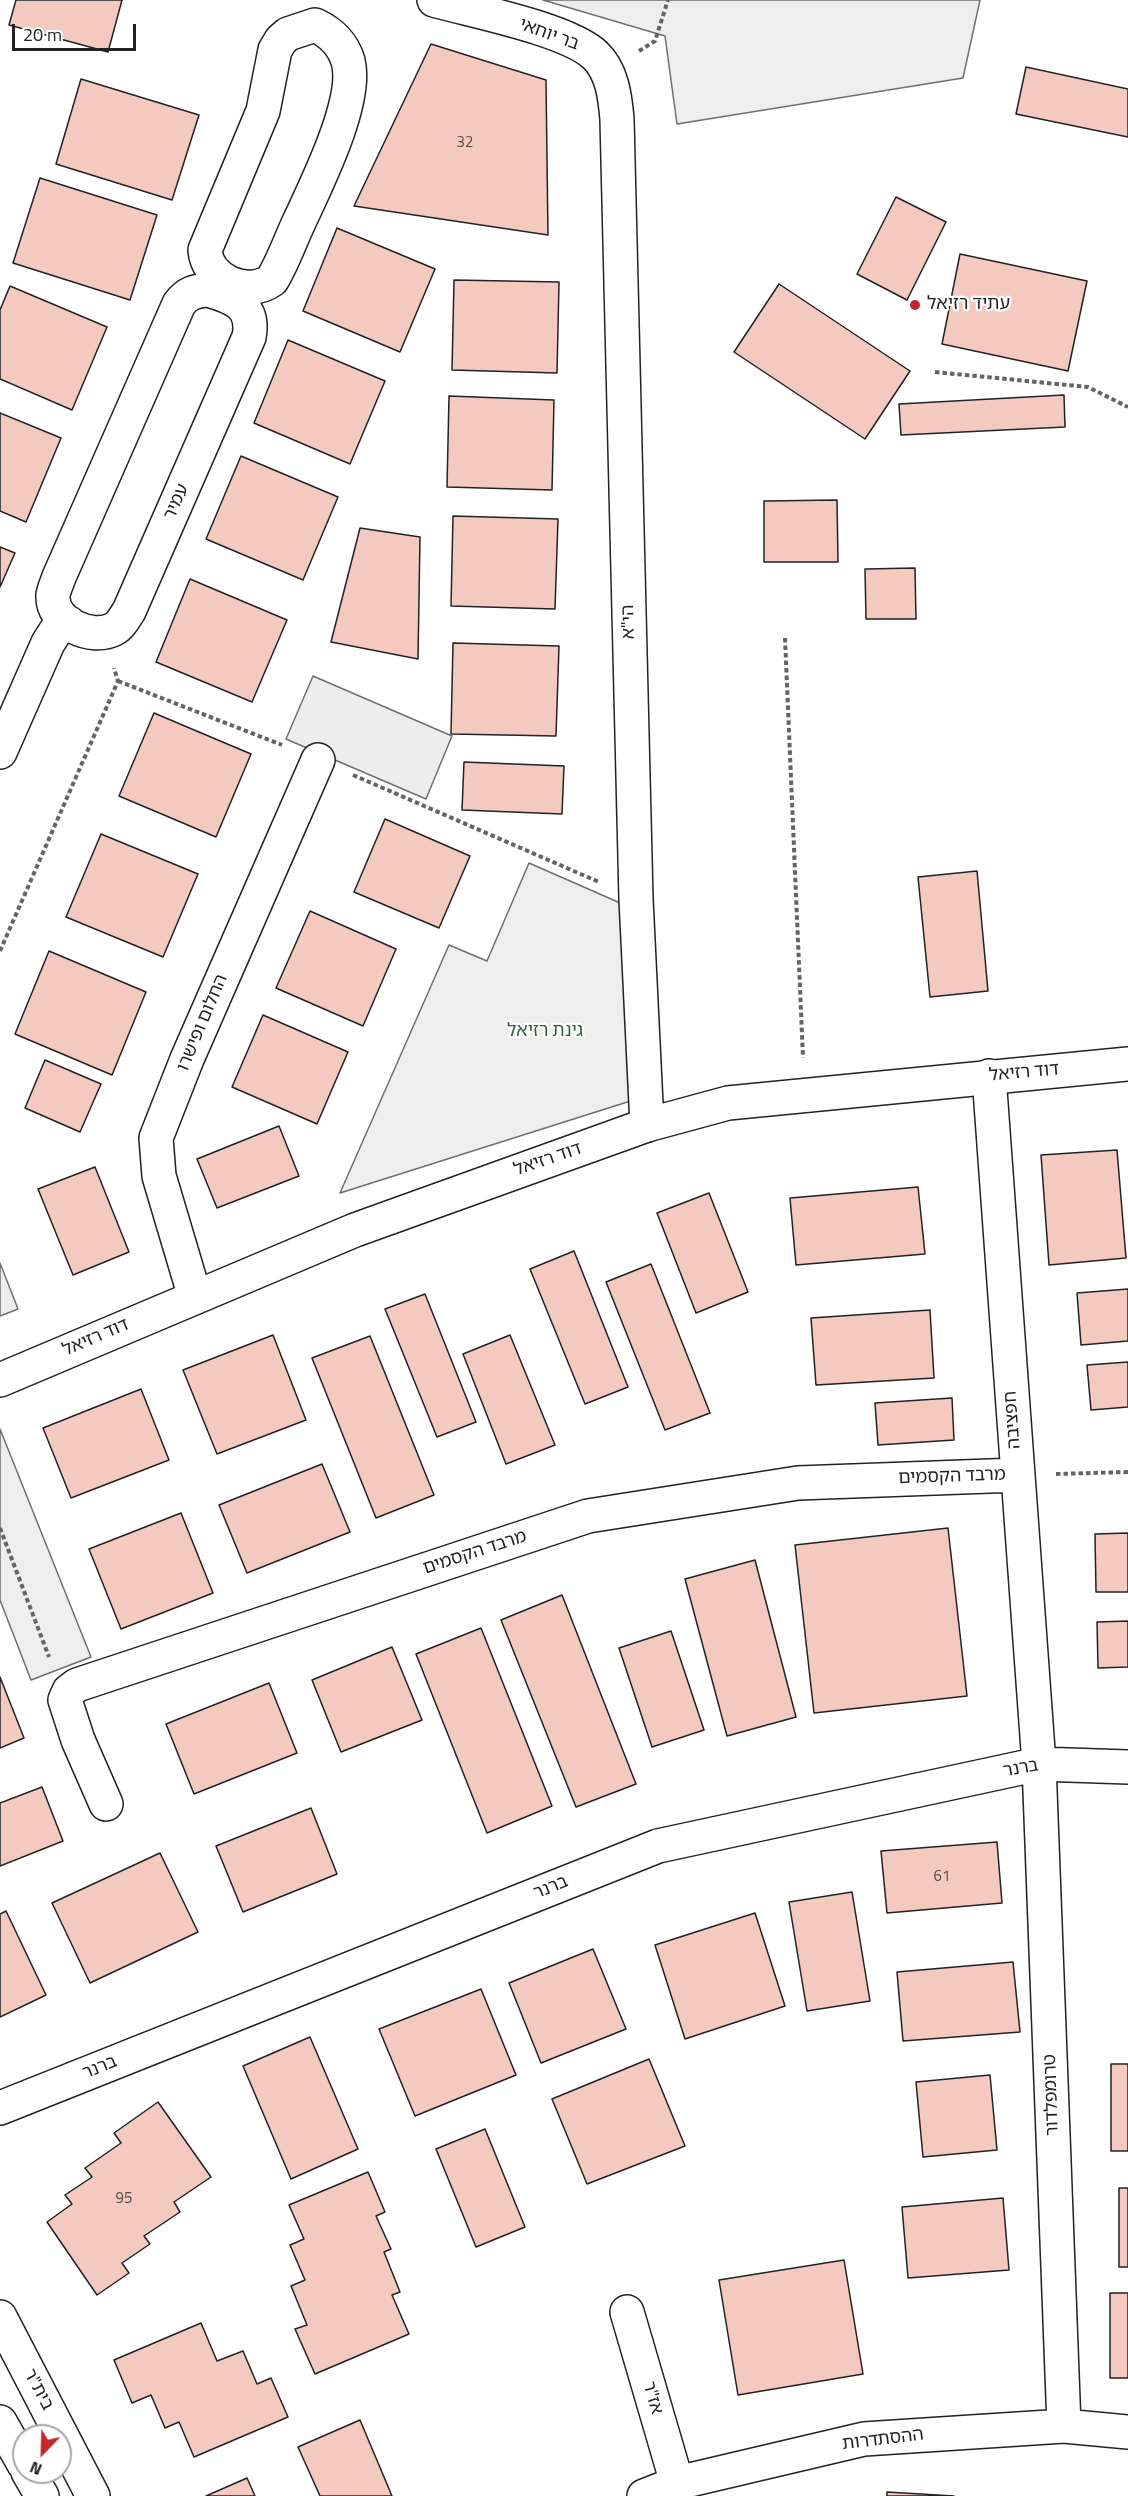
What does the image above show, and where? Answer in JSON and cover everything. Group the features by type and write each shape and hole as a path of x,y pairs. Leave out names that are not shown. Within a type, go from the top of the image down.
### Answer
{"street":[{"name":"בר יוחאי","path":"434,0 547,31 576,42 595,55 607,71 614,94 617,119"},
{"name":"עמיר","path":"69,623 58,613 53,597 59,577 184,297 198,273 205,250 262,111 275,50 280,40 319,8 327,31 340,45 348,62 349,78 346,102 326,162 272,280 259,301 249,337 129,611 116,628 102,634"},
{"name":"הי\"א","path":"617,119 636,899 647,1125"},
{"path":"205,250 206,260 214,273 231,284 248,288 263,287 272,280"},
{"path":"184,297 195,291 208,290 225,295 240,304 249,315 252,326"},
{"path":"0,752 48,643 57,629 69,623 81,630 102,634"},
{"name":"החלום ופישרו","path":"195,1297 159,1176 156,1138 187,1059 318,760"},
{"name":"דוד רזיאל","path":"0,1380 365,1226 647,1125 728,1103 1128,1064"},
{"name":"חפציבה","path":"989,1076 1039,1764"},
{"name":"מרבד הקסמים","path":"65,1700 69,1691 77,1685 588,1516 798,1483 1017,1475"},
{"path":"65,1700 78,1740 106,1804"},
{"name":"ברנר","path":"0,2108 658,1846 1039,1764 1128,1767"},
{"name":"טרומפלדור","path":"1039,1764 1064,2426"},
{"name":"אז\"ר","path":"627,2312 677,2483"},
{"name":"בית\"ר","path":"0,2317 93,2496"},
{"path":"0,2422 12,2443"},
{"name":"ההסתדרות","path":"644,2496 677,2483 864,2439 1064,2426 1128,2432"}],"path":[{"path":"607,71 655,41 668,0"},
{"path":"935,372 1088,387 1128,407"},
{"path":"0,951 118,681 102,634"},
{"path":"785,638 805,1094"},
{"path":"538,855 636,899"},
{"path":"1017,1475 1128,1472"},
{"path":"0,1528 65,1700"}],"green space":[{"path":"543,0 980,0 963,78 677,124 665,36"},
{"name":"גינת רזיאל","path":"529,863 627,906 640,1098 340,1193 449,945 487,961"},
{"path":"0,1263 18,1309 0,1316"},
{"path":"0,1429 91,1657 31,1680 0,1600"}],"shaded area":[{"path":"313,676 452,736 426,799 286,739"}],"building":[{"path":"16,0 122,0 108,52 9,25"},
{"path":"431,44 546,80 548,235 354,206"},
{"path":"1026,67 1128,89 1128,137 1016,114"},
{"path":"81,79 199,115 172,200 56,164"},
{"path":"40,178 157,215 130,300 13,263"},
{"path":"896,197 946,222 907,300 857,274"},
{"path":"337,228 435,269 400,352 303,311"},
{"path":"960,254 1087,281 1068,371 942,344"},
{"path":"454,280 559,282 557,373 452,370"},
{"path":"779,284 910,371 865,439 734,352"},
{"path":"10,286 107,327 72,410 0,379 0,310"},
{"path":"288,340 385,381 350,464 254,423"},
{"path":"1064,395 1065,427 901,435 899,404"},
{"path":"449,396 554,400 552,490 447,487"},
{"path":"0,413 61,438 26,522 0,511"},
{"path":"241,456 338,497 303,580 206,539"},
{"path":"837,500 838,562 764,562 764,501"},
{"path":"453,516 558,519 555,609 451,606"},
{"path":"360,528 420,537 418,659 331,642"},
{"path":"0,547 15,553 0,587"},
{"path":"915,568 916,619 866,619 865,569"},
{"path":"190,579 287,620 252,702 156,662"},
{"path":"453,643 559,646 556,736 451,734"},
{"path":"154,713 251,754 216,837 119,796"},
{"path":"464,762 564,766 562,814 462,810"},
{"path":"385,819 470,856 439,928 354,892"},
{"path":"101,834 198,874 163,957 66,917"},
{"path":"977,871 988,991 930,997 918,877"},
{"path":"310,911 396,949 363,1026 276,988"},
{"path":"49,951 146,992 112,1075 15,1034"},
{"path":"263,1015 348,1052 317,1124 232,1087"},
{"path":"45,1060 101,1084 80,1132 25,1108"},
{"path":"279,1126 299,1176 217,1208 197,1159"},
{"path":"1117,1150 1126,1258 1049,1265 1041,1155"},
{"path":"95,1167 129,1252 73,1275 38,1189"},
{"path":"918,1187 925,1254 796,1265 790,1198"},
{"path":"709,1193 748,1292 696,1313 657,1213"},
{"path":"574,1251 628,1387 585,1404 530,1269"},
{"path":"651,1264 710,1413 665,1430 606,1282"},
{"path":"1128,1289 1128,1341 1081,1345 1077,1293"},
{"path":"425,1294 476,1422 437,1437 385,1309"},
{"path":"930,1310 934,1378 816,1385 811,1318"},
{"path":"273,1335 306,1420 217,1454 183,1370"},
{"path":"510,1335 555,1445 506,1464 463,1354"},
{"path":"370,1336 434,1495 376,1518 312,1358"},
{"path":"1128,1362 1128,1407 1091,1410 1087,1365"},
{"path":"141,1389 169,1460 71,1498 43,1428"},
{"path":"952,1398 954,1440 878,1445 875,1403"},
{"path":"322,1464 350,1532 247,1573 219,1505"},
{"path":"181,1513 213,1593 121,1629 89,1549"},
{"path":"948,1528 967,1696 814,1713 795,1545"},
{"path":"1128,1533 1128,1592 1096,1592 1095,1534"},
{"path":"755,1560 796,1717 727,1736 685,1579"},
{"path":"562,1595 636,1784 576,1807 501,1620"},
{"path":"1128,1621 1128,1667 1098,1668 1097,1622"},
{"path":"481,1628 552,1806 487,1833 416,1654"},
{"path":"671,1631 704,1730 652,1747 619,1648"},
{"path":"392,1647 422,1720 341,1752 312,1680"},
{"path":"0,1677 24,1738 0,1748"},
{"path":"269,1683 297,1753 194,1794 166,1724"},
{"path":"42,1787 63,1841 0,1866 0,1803"},
{"path":"311,1808 337,1874 243,1912 216,1846"},
{"path":"997,1842 1002,1903 887,1913 881,1851"},
{"path":"160,1853 198,1932 90,1983 52,1903"},
{"path":"852,1892 870,2001 807,2011 789,1902"},
{"path":"6,1911 46,1995 0,2017 0,1914"},
{"path":"755,1913 785,2006 685,2039 655,1945"},
{"path":"593,1949 626,2029 541,2063 509,1983"},
{"path":"1013,1962 1020,2032 903,2041 897,1972"},
{"path":"481,1989 516,2075 415,2116 379,2029"},
{"path":"310,2037 358,2149 291,2179 243,2066"},
{"path":"649,2059 685,2146 587,2184 552,2099"},
{"path":"1111,2064 1128,2064 1128,2151 1111,2151"},
{"path":"990,2075 997,2150 923,2157 916,2082"},
{"path":"158,2102 211,2177 174,2202 180,2212 144,2236 150,2244 122,2263 129,2273 97,2295 47,2222 72,2204 65,2195 92,2177 85,2168 121,2143 114,2133"},
{"path":"485,2129 525,2227 476,2247 436,2149"},
{"path":"368,2172 385,2212 376,2216 391,2249 384,2252 400,2292 392,2295 409,2334 315,2374 295,2329 307,2325 291,2286 305,2280 290,2245 304,2239 289,2205"},
{"path":"1119,2188 1128,2188 1128,2267 1119,2267"},
{"path":"1003,2198 1009,2270 908,2278 902,2207"},
{"path":"844,2260 863,2374 738,2395 719,2280"},
{"path":"1110,2293 1128,2293 1128,2378 1110,2378"},
{"path":"201,2323 217,2361 243,2351 257,2384 271,2378 288,2417 194,2457 179,2422 165,2428 151,2395 132,2403 114,2360"},
{"path":"360,2420 392,2496 320,2496 298,2447"},
{"path":"247,2478 255,2496 206,2496"},
{"path":"887,2492 954,2496 887,2496"}],"place":[{"name":"עתיד רזיאל","path":"915,305"}]}
